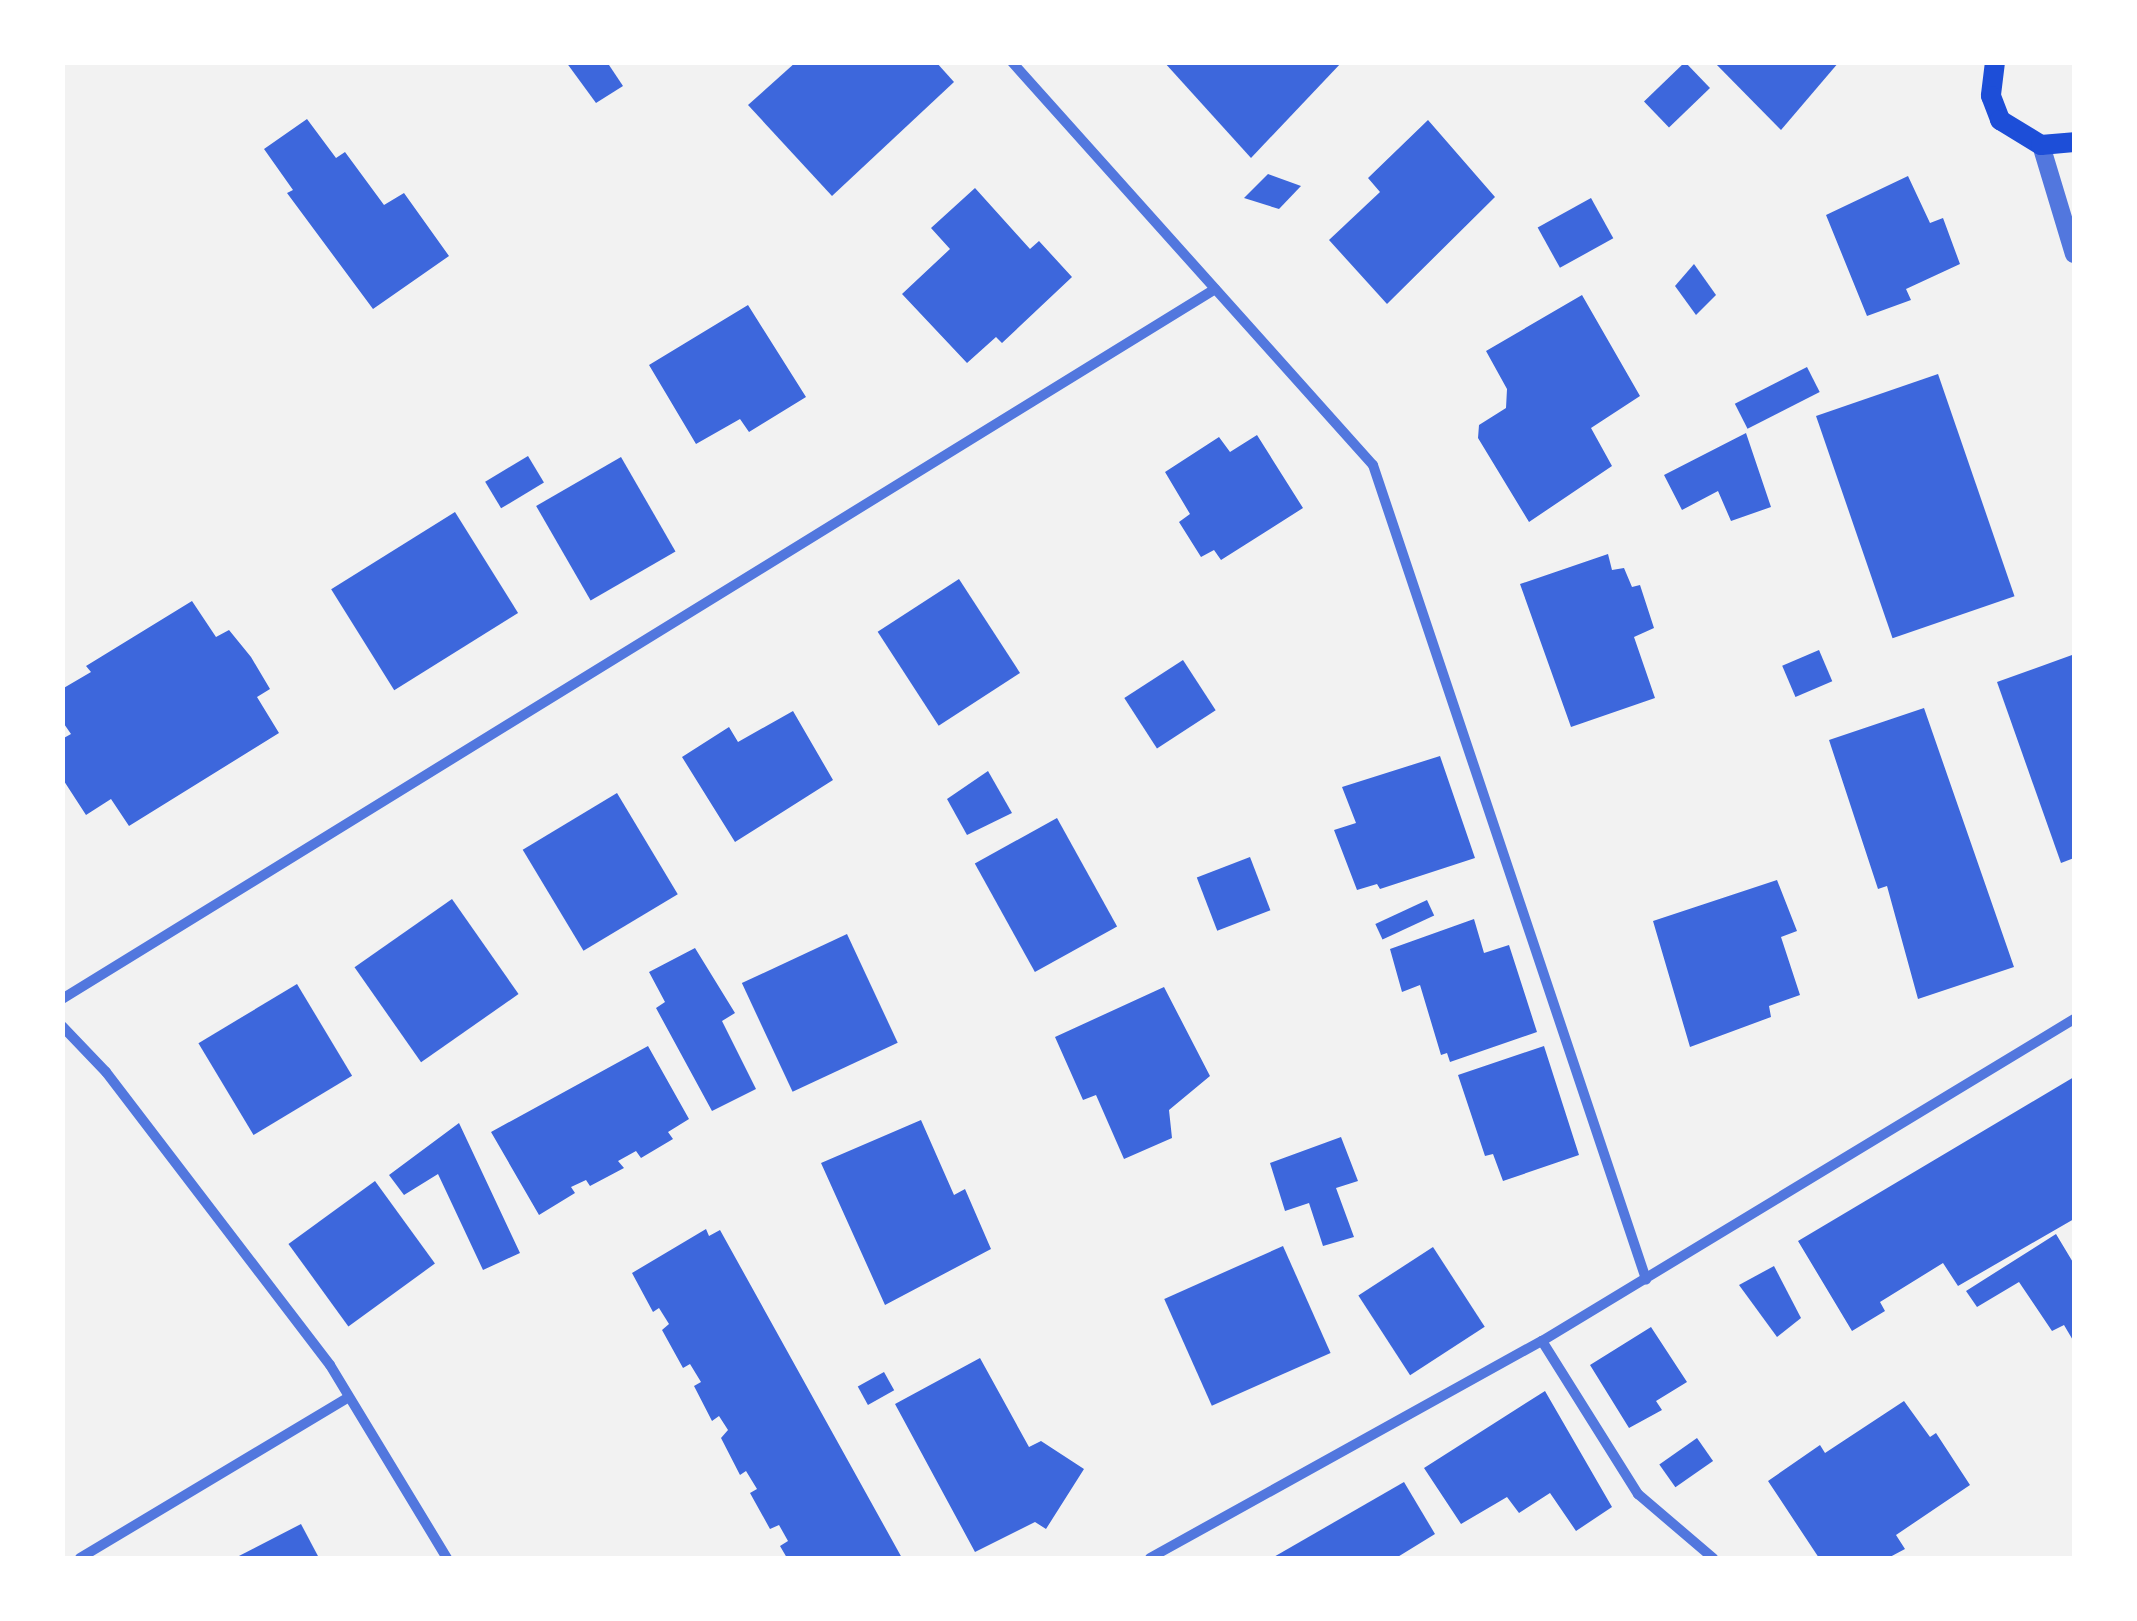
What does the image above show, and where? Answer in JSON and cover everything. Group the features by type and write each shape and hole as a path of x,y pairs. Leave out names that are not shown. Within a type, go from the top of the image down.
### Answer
{"main road":[{"path":"1996,62 1991,96 2000,120 2041,145 2074,142"}],"street":[{"path":"1012,62 1372,465 1646,1278"},
{"path":"2041,145 2074,254"},
{"path":"62,999 1215,289"},
{"path":"1150,1558 1542,1341 2074,1020"},
{"path":"62,1026 118,1087 349,1397 447,1558"},
{"path":"1542,1341 1638,1494 1713,1558"},
{"path":"80,1558 349,1397"}],"building":[{"path":"566,62 607,62 623,86 596,103"},
{"path":"796,62 936,62 954,82 832,196 748,105"},
{"path":"1164,62 1342,62 1251,158"},
{"path":"1685,62 1710,88 1669,127 1644,102"},
{"path":"1714,62 1839,62 1781,130"},
{"path":"307,119 336,158 345,152 384,205 404,193 449,256 373,309 287,193 293,190 264,149"},
{"path":"1428,120 1495,197 1387,304 1329,240 1380,192 1368,178"},
{"path":"1268,174 1301,186 1279,209 1244,198"},
{"path":"1908,176 1930,223 1943,218 1960,264 1906,289 1911,300 1867,316 1826,215"},
{"path":"975,188 1030,249 1039,241 1072,277 1002,343 996,337 967,363 902,294 950,249 931,228"},
{"path":"1591,198 1613,238 1560,268 1538,228"},
{"path":"1694,264 1716,295 1696,315 1675,286"},
{"path":"1582,295 1640,396 1591,428 1612,466 1529,522 1478,438 1479,425 1506,408 1507,389 1486,351"},
{"path":"748,305 806,397 749,432 740,419 696,444 649,365"},
{"path":"1807,367 1820,392 1748,429 1735,404"},
{"path":"1938,374 2015,596 1893,638 1816,416"},
{"path":"1746,433 1771,507 1731,521 1718,491 1682,510 1664,475"},
{"path":"1257,435 1303,508 1221,560 1214,550 1201,557 1179,522 1190,514 1165,472 1219,437 1230,452"},
{"path":"528,456 544,483 501,508 485,482"},
{"path":"621,457 676,551 591,600 536,506"},
{"path":"455,512 518,613 394,690 331,589"},
{"path":"1608,554 1612,570 1624,568 1632,587 1640,585 1654,628 1634,637 1655,698 1571,727 1520,584"},
{"path":"959,579 1020,673 939,726 878,632"},
{"path":"192,601 216,637 229,630 251,657 270,689 257,697 279,733 129,826 111,799 86,815 62,778 62,739 71,734 62,721 62,689 91,672 86,666"},
{"path":"1819,650 1832,681 1795,697 1782,666"},
{"path":"2072,655 2074,858 2061,863 1997,682"},
{"path":"1183,660 1216,710 1157,748 1124,698"},
{"path":"1924,708 2014,967 1918,999 1887,886 1878,889 1829,740"},
{"path":"793,711 833,780 735,842 682,757 729,727 738,742"},
{"path":"1440,756 1475,858 1380,889 1377,884 1357,890 1334,830 1356,823 1342,787"},
{"path":"988,771 1012,813 967,835 947,799"},
{"path":"617,793 678,894 583,951 523,850"},
{"path":"1057,818 1117,926 1035,972 975,864"},
{"path":"1250,857 1270,910 1217,931 1197,877"},
{"path":"1777,880 1797,931 1781,937 1800,995 1769,1006 1771,1017 1690,1047 1653,921"},
{"path":"452,899 519,994 421,1062 355,967"},
{"path":"1427,900 1434,915 1383,939 1375,924"},
{"path":"1474,919 1484,953 1509,945 1537,1032 1450,1062 1447,1053 1441,1055 1420,985 1402,992 1390,949"},
{"path":"847,934 898,1043 793,1092 742,983"},
{"path":"695,948 735,1013 722,1021 756,1089 712,1111 656,1008 665,1002 649,972"},
{"path":"297,984 352,1076 254,1135 198,1043"},
{"path":"1164,987 1210,1076 1169,1110 1172,1138 1124,1159 1096,1095 1083,1100 1055,1037"},
{"path":"648,1046 689,1119 668,1132 673,1139 641,1158 636,1151 618,1161 624,1168 590,1186 586,1180 571,1187 575,1193 539,1215 491,1132"},
{"path":"1544,1046 1579,1155 1503,1181 1493,1154 1485,1156 1458,1075"},
{"path":"2074,1077 2074,1219 1958,1286 1943,1263 1880,1302 1885,1311 1852,1331 1798,1241"},
{"path":"921,1120 954,1195 965,1189 991,1249 885,1305 821,1163"},
{"path":"459,1123 520,1253 483,1270 438,1174 404,1195 389,1175"},
{"path":"1341,1137 1358,1181 1336,1188 1354,1237 1323,1246 1309,1203 1285,1211 1270,1163"},
{"path":"375,1181 435,1264 348,1326 288,1244"},
{"path":"706,1229 709,1236 720,1230 902,1558 787,1558 780,1546 788,1541 779,1525 770,1529 750,1493 757,1489 746,1471 740,1475 721,1438 728,1430 719,1416 712,1421 694,1386 701,1382 690,1364 683,1368 662,1330 669,1324 659,1308 653,1312 632,1273"},
{"path":"2056,1234 2074,1264 2074,1342 2064,1325 2052,1331 2019,1282 1977,1307 1966,1291"},
{"path":"1283,1246 1331,1353 1212,1406 1164,1299"},
{"path":"1433,1247 1485,1327 1410,1375 1358,1295"},
{"path":"1774,1266 1801,1318 1777,1337 1739,1285"},
{"path":"1651,1327 1687,1382 1656,1401 1662,1410 1629,1428 1590,1365"},
{"path":"980,1358 1029,1447 1041,1441 1084,1469 1046,1529 1035,1522 975,1552 895,1404"},
{"path":"884,1372 894,1390 868,1405 858,1387"},
{"path":"1545,1391 1612,1507 1576,1531 1550,1493 1519,1513 1507,1497 1461,1524 1424,1468"},
{"path":"1904,1401 1930,1437 1936,1433 1970,1485 1896,1535 1905,1549 1888,1558 1819,1558 1768,1481 1820,1445 1825,1453"},
{"path":"1697,1438 1713,1461 1675,1487 1659,1464"},
{"path":"1404,1482 1435,1534 1396,1558 1272,1558"},
{"path":"301,1524 319,1558 235,1558"}]}
